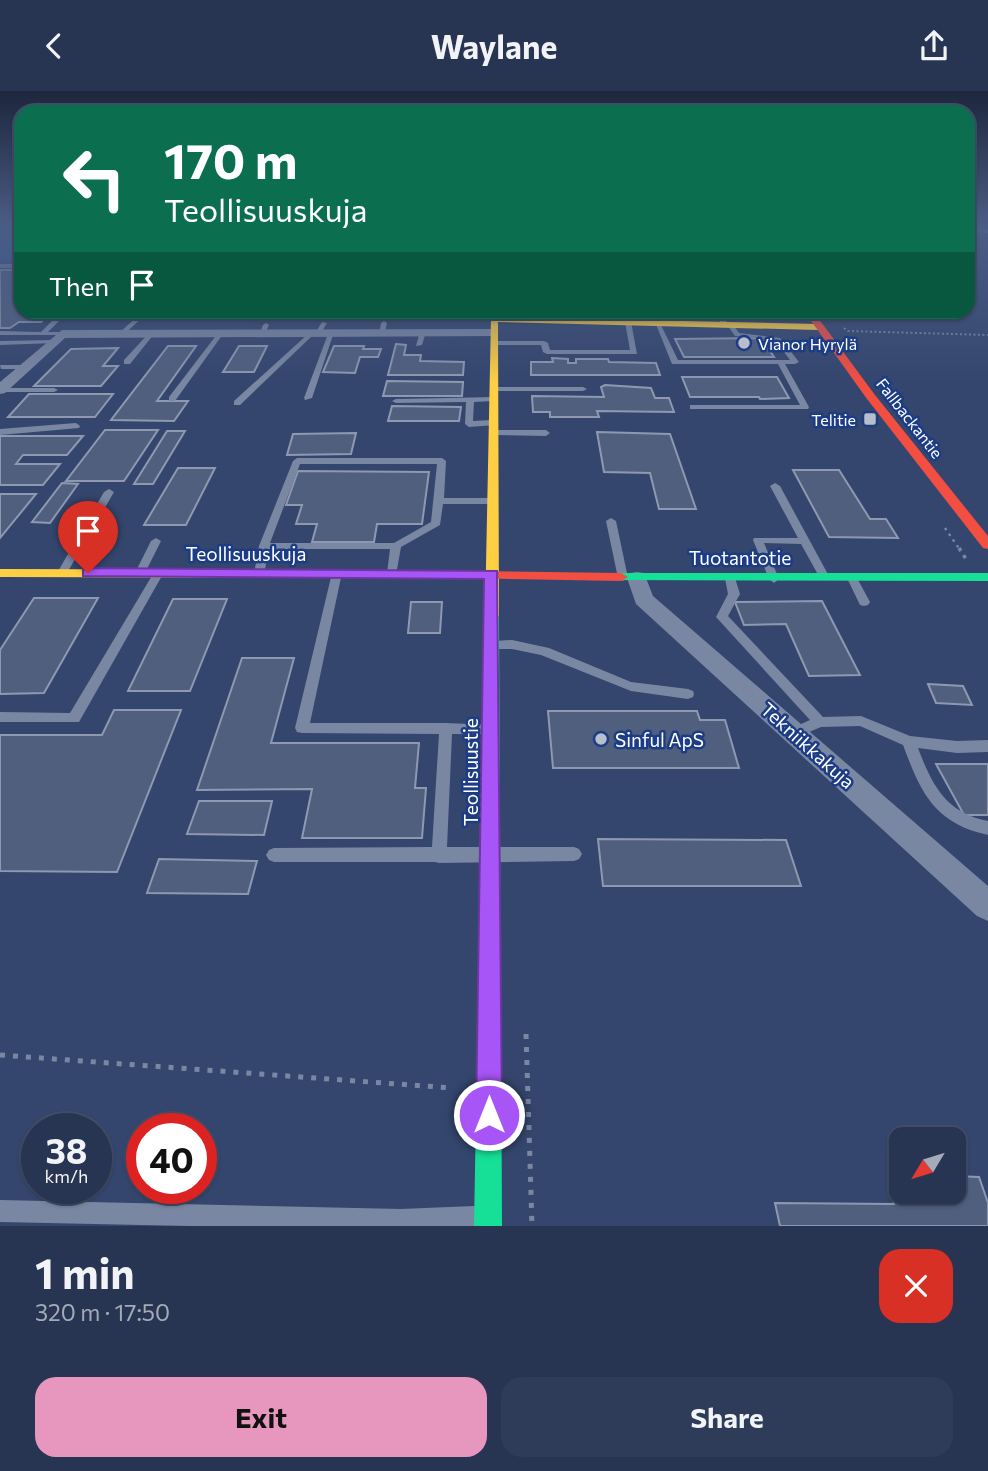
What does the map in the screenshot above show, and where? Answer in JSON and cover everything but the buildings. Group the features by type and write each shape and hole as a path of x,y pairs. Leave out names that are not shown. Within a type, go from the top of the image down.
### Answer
{"street":[{"path":"0,390 53,336 383,329 420,340 494,327 600,319"},
{"path":"637,319 657,323 727,321 818,327"},
{"name":"Fallbackantie","path":"813,319 988,545"},
{"name":"Teollisuustie","path":"489,1221 494,327"},
{"name":"Teollisuuskuja","path":"0,573 492,574"},
{"name":"Tuotantotie","path":"492,574 774,579 988,577"},
{"name":"Tekniikkakuja","path":"630,578 643,599 988,906"}],"lane":[{"path":"53,336 62,319"},
{"path":"121,334 138,319"},
{"path":"494,327 533,342 544,343 547,352 634,352 627,319"},
{"path":"657,323 675,362 795,362 778,339 737,335 727,321"},
{"path":"308,398 320,332"},
{"path":"237,403 320,332"},
{"path":"0,333 53,336"},
{"path":"127,362 151,334"},
{"path":"172,399 220,334"},
{"path":"0,343 53,336"},
{"path":"693,407 806,407 780,362"},
{"path":"1,367 24,367"},
{"path":"396,401 470,401 494,394 583,389"},
{"path":"0,390 54,390"},
{"path":"470,401 469,424 546,433"},
{"path":"0,432 76,426"},
{"path":"259,574 264,546 297,461 442,461 436,523 396,546 264,546"},
{"path":"775,486 825,578"},
{"path":"62,573 109,492"},
{"path":"439,501 491,501"},
{"path":"611,521 630,578"},
{"path":"774,579 758,540 804,541"},
{"path":"140,573 156,541"},
{"path":"392,573 396,546"},
{"path":"337,573 302,728 491,729"},
{"path":"0,717 74,718 158,574"},
{"path":"730,578 734,594 722,617 820,722"},
{"path":"852,578 864,602"},
{"path":"491,645 516,643 533,646 624,684 654,692 688,694"},
{"path":"795,733 820,722 861,721 909,741 957,747 988,746"},
{"path":"439,856 446,728"},
{"path":"909,741 920,771 946,813 973,826 988,828"},
{"path":"274,855 574,854"},
{"path":"0,1211 489,1221"}],"path":[{"path":"837,323 848,331 988,335"},
{"path":"0,1055 489,1090"}],"traffic: fast":[{"path":"621,577 988,577"},
{"path":"488,1226 492,616"}],"traffic: slow":[{"path":"492,616 494,319 818,327"},
{"path":"0,573 394,574"}],"traffic: jam":[{"path":"814,319 871,397 988,545"},
{"path":"394,574 621,577"}],"place":[{"name":"Vianor Hyrylä","path":"744,343"},
{"name":"Telitie","path":"870,419"},
{"name":"Sinful ApS","path":"601,739"}],"route":[{"path":"88,573 492,574 489,1115"}]}
